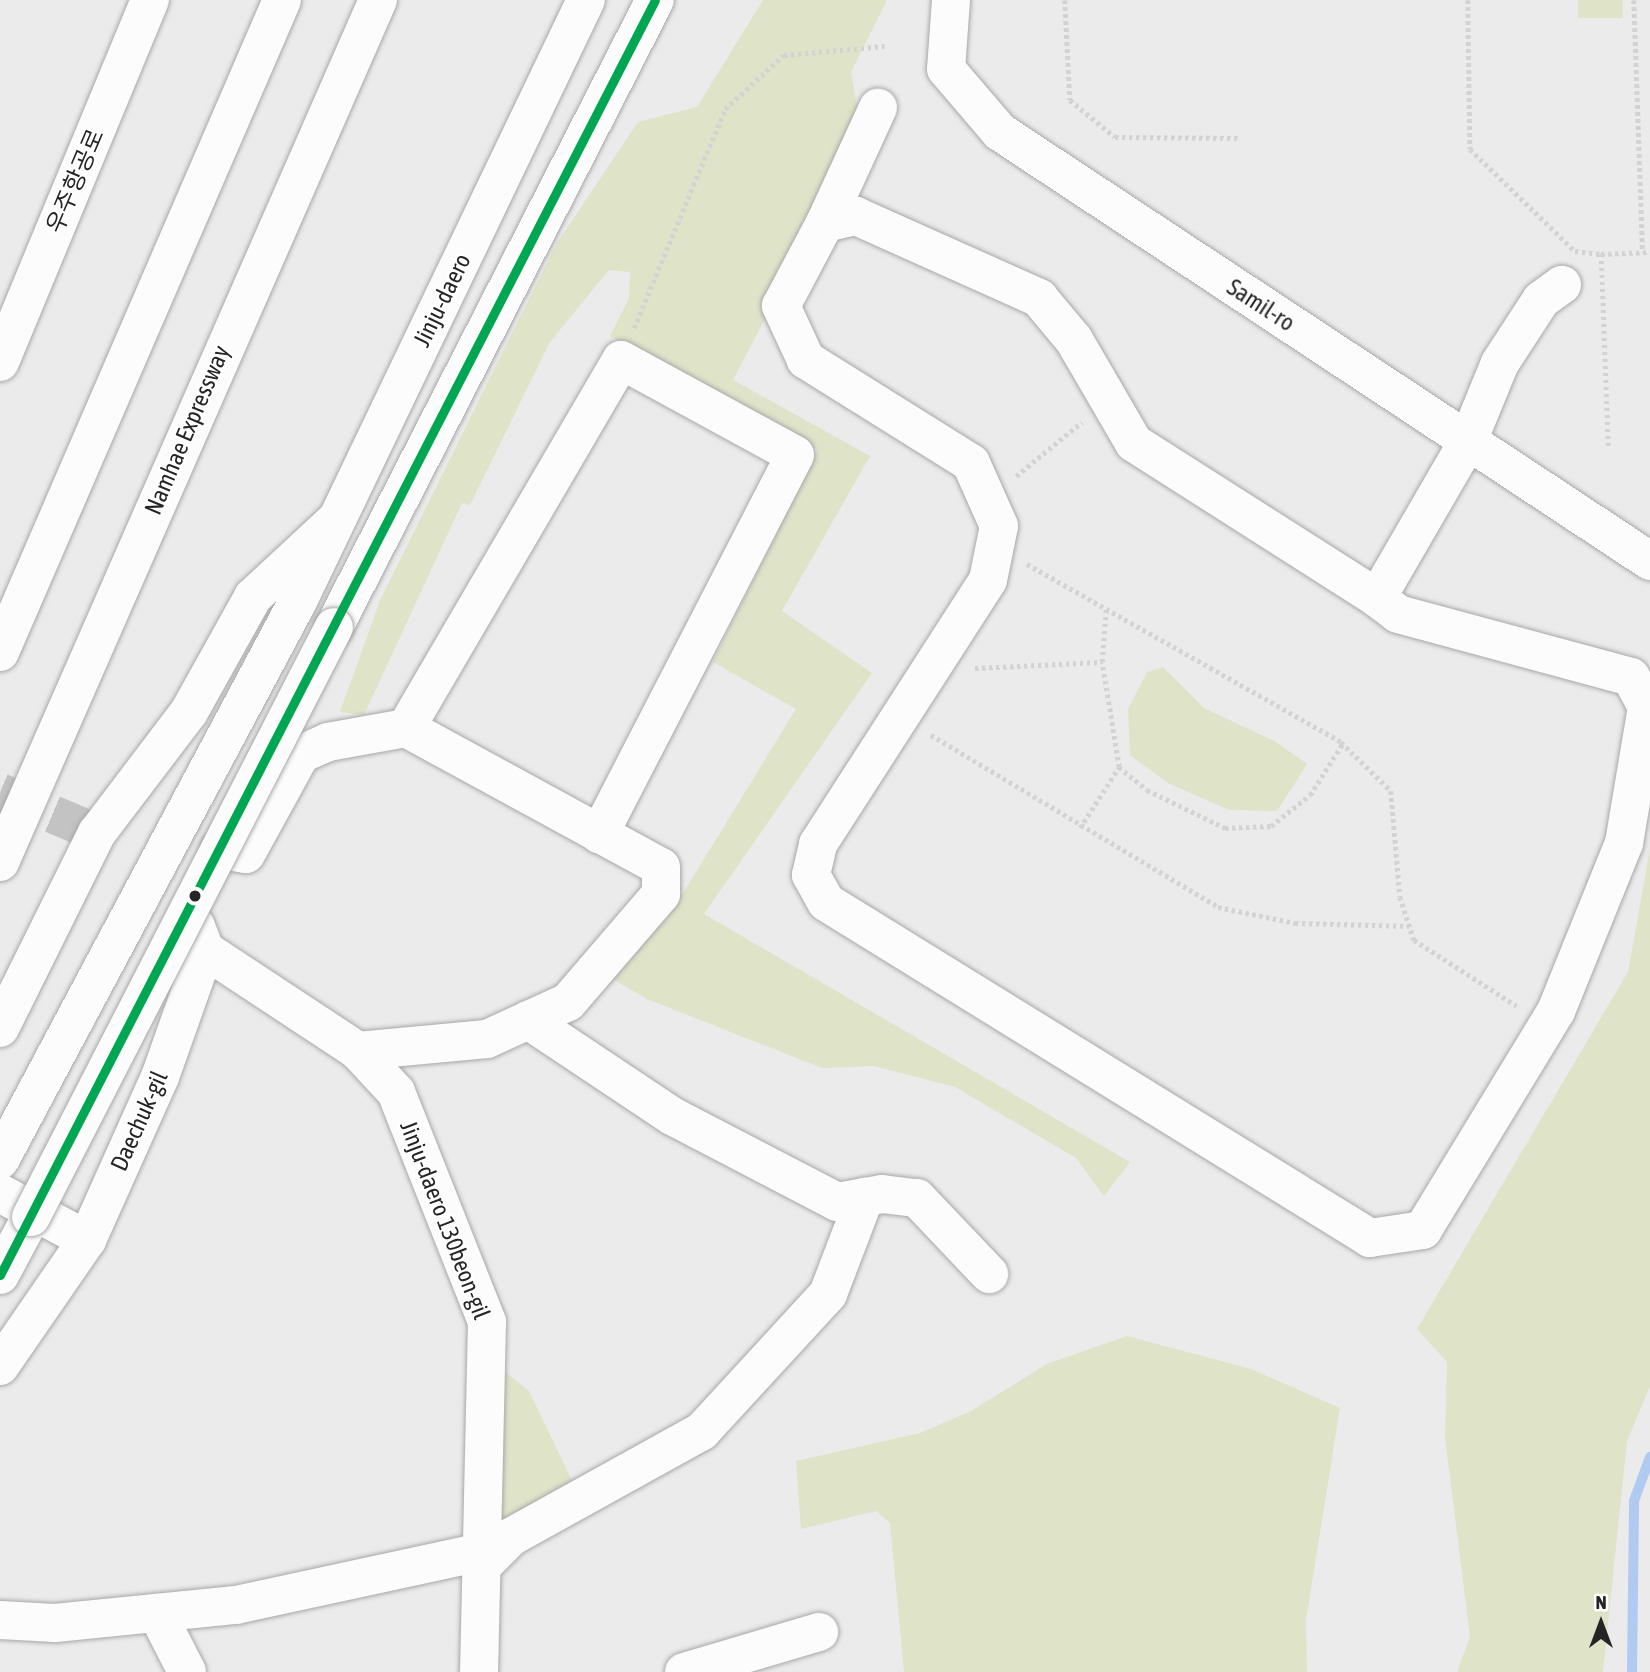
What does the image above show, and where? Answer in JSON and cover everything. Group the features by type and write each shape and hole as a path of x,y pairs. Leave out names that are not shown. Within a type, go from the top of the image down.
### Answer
{"main road":[{"name":"우주항공로","path":"0,362 150,0"},
{"path":"0,652 282,0"},
{"name":"Namhae Expressway","path":"0,863 379,0"},
{"name":"Jinju-daero","path":"0,1160 298,601 586,0"},
{"name":"Samil-ro","path":"951,0 946,69 1000,132 1650,561"},
{"path":"0,1275 654,4"},
{"path":"825,223 856,216 1040,298 1134,443 1398,614 1631,677 1647,706 1624,843 1547,1025 1423,1230 1370,1238 826,902 811,875 818,844 905,717 988,580 999,526 971,463 806,360 781,306 825,223 878,108"},
{"path":"1377,598 1468,441 1500,363 1541,300 1562,285"},
{"path":"406,728 621,360 795,455 599,834"},
{"path":"0,1028 106,837 190,712 253,597 336,520"},
{"path":"220,850 246,854 301,754 328,741 406,728 660,867 660,894 568,1002 487,1039 358,1051"},
{"path":"190,907 205,950"},
{"name":"Jinju-daero 130beon-gil","path":"205,950 358,1051 396,1092 487,1322 480,1672"},
{"name":"Daechuk-gil","path":"0,1366 87,1240 160,1077 205,950"},
{"path":"528,1020 672,1116 836,1202 865,1197 917,1198 989,1274"},
{"path":"0,1193 87,1240"},
{"path":"0,1620 55,1623 236,1605 482,1559 511,1537 702,1432 828,1294 865,1197"},
{"path":"157,1613 187,1672"},
{"path":"684,1672 819,1632"}],"path":[{"path":"1066,0 1070,100 1115,136 1238,138"},
{"path":"1468,0 1470,149 1575,251 1601,254 1650,252"},
{"path":"1634,0 1643,252"},
{"path":"621,360 725,109 784,55 885,46"},
{"path":"1601,254 1608,446"},
{"path":"985,494 1034,465 1106,396"},
{"path":"995,546 1343,743 1391,792 1400,898 1414,940 1547,1025"},
{"path":"1106,608 1102,662 1119,767 1147,790 1225,828 1271,826 1310,795 1343,743"},
{"path":"932,670 1102,662"},
{"path":"905,717 1080,828 1218,908 1295,923 1409,926"},
{"path":"1080,828 1119,767"}],"green space":[{"path":"763,0 887,0 851,72 860,124 855,147 733,380 870,456 782,611 872,673 704,914 1130,1162 1104,1196 1076,1158 955,1087 874,1066 822,1068 647,999 611,978 685,890 796,709 713,662 818,450 610,336 629,298 630,272 609,270 550,342 470,505 462,503 364,715 340,712 381,598 557,243 638,122 697,107"},
{"path":"1578,0 1623,0 1623,18 1578,18"},
{"path":"1163,667 1204,708 1276,742 1307,764 1277,811 1229,810 1168,783 1130,755 1128,709 1147,672"},
{"path":"1650,849 1650,1386 1627,1441 1603,1672 1457,1672 1470,1637 1445,1438 1447,1362 1417,1329 1628,972"},
{"path":"1127,1336 1251,1369 1340,1408 1306,1620 1307,1672 904,1672 890,1523 876,1511 801,1529 796,1461 920,1433 971,1411 1047,1364"},
{"path":"500,1368 529,1391 575,1487 496,1533"}],"waterway":[{"path":"1632,1672 1634,1501 1650,1457"}],"tunnel":[{"path":"0,792 97,833"}],"transit line":[{"path":"0,1275 655,0"}]}
